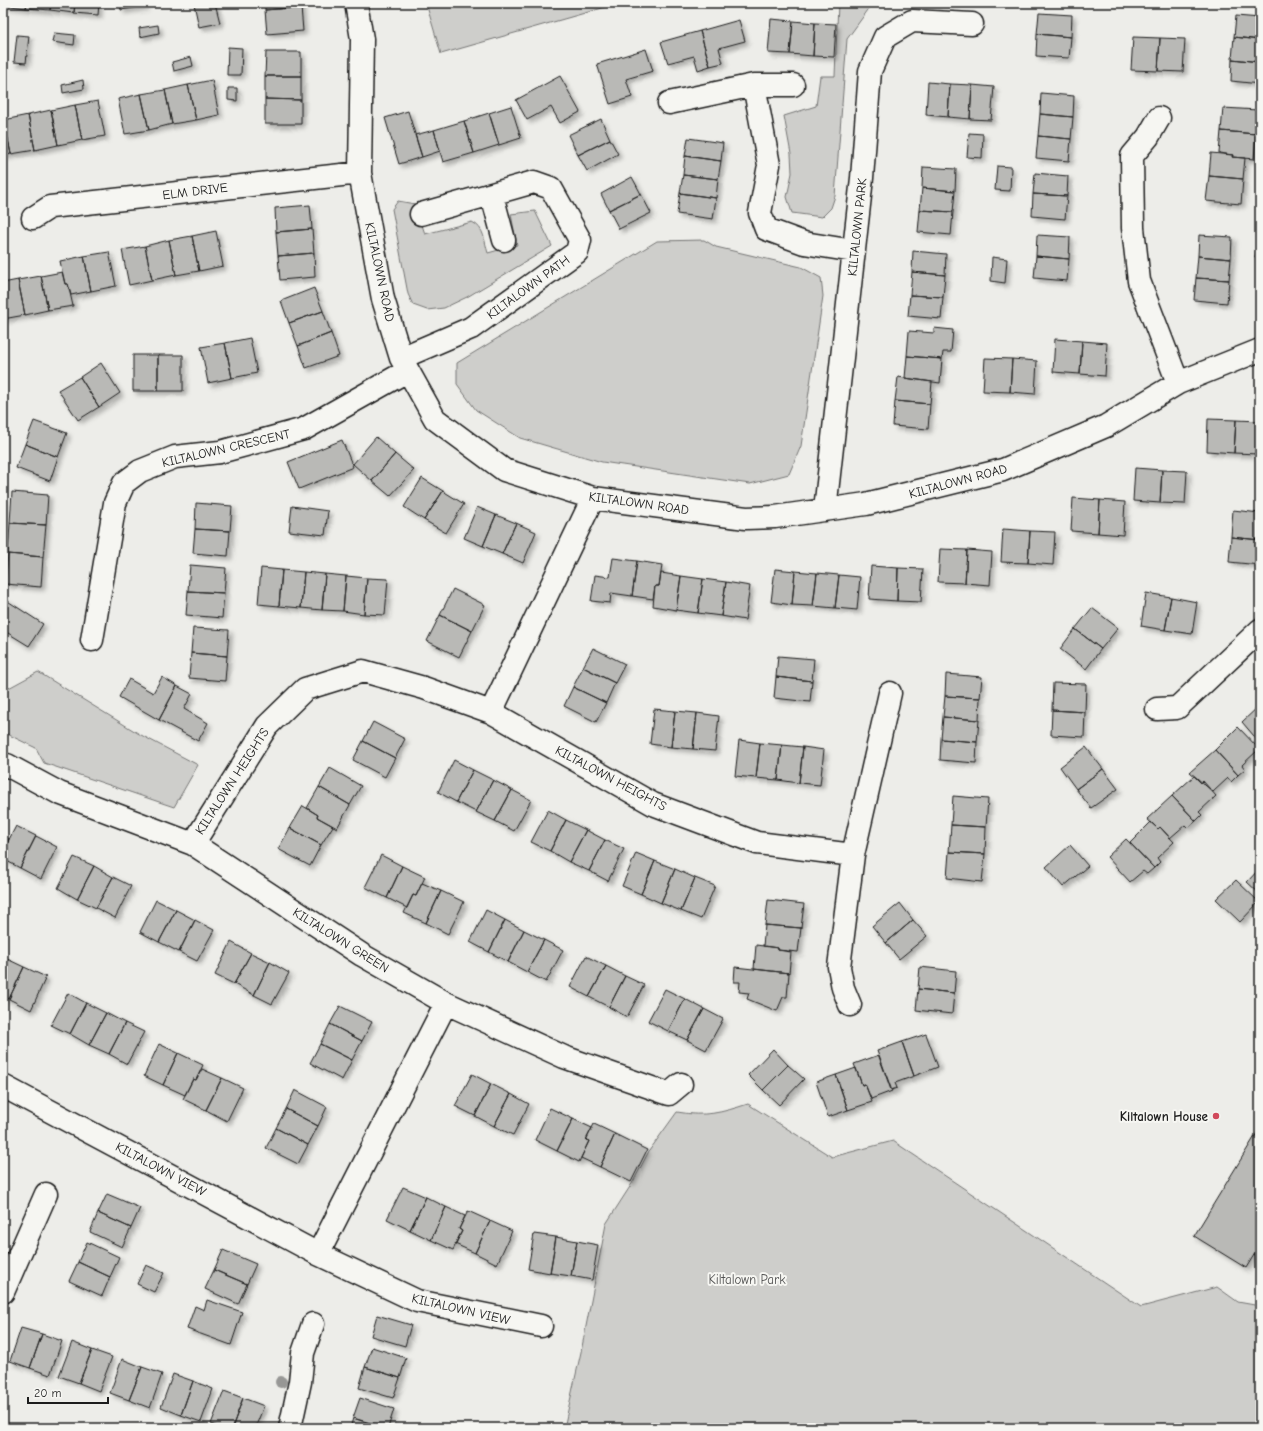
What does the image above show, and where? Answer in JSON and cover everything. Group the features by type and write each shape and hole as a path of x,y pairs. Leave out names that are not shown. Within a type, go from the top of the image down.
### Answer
{"street":[{"name":"KILTALOWN ROAD","path":"356,3 362,39 360,173 383,299 404,365 435,418 504,470 593,498 746,518 775,517 825,510 881,501 1003,470 1106,426 1178,383 1260,350"},
{"name":"KILTALOWN PARK","path":"825,510 835,406 862,178 870,70 885,37 912,21 972,24"},
{"path":"754,85 769,165 760,213 766,229 804,243 854,251"},
{"path":"669,102 754,85 793,85"},
{"path":"1159,118 1148,137 1132,156 1134,237 1139,281 1178,383"},
{"name":"ELM DRIVE","path":"33,218 50,207 360,173"},
{"name":"KILTALOWN PATH","path":"404,365 471,328 577,252 580,240 551,188 534,182 421,214"},
{"path":"492,195 504,240"},
{"name":"KILTALOWN CRESCENT","path":"92,640 115,503 124,483 140,471 175,458 220,452 304,430 404,365"},
{"path":"491,712 593,498"},
{"path":"1157,709 1177,708 1260,630"},
{"name":"KILTALOWN HEIGHTS","path":"193,844 267,726 305,688 363,671 424,688 491,712 653,804 757,843 853,856"},
{"path":"850,1005 843,988 839,967 853,856 890,693"},
{"name":"KILTALOWN GREEN","path":"8,765 59,793 126,817 193,844 362,955 446,1003 564,1057 669,1094 681,1084"},
{"path":"318,1254 446,1003"},
{"name":"KILTALOWN VIEW","path":"3,1086 318,1254 418,1301 541,1326"},
{"path":"3,1292 46,1194"},
{"path":"290,1428 300,1382 303,1353 312,1324"}],"green space":[{"path":"426,3 620,3 441,54"},
{"path":"838,3 873,3 847,39 835,196 831,208 822,217 792,213 787,197 792,173 791,154 784,116 816,106 820,76 835,76"},
{"path":"398,201 415,204 425,234 472,222 482,231 488,253 517,245 511,214 535,211 552,246 467,297 444,308 427,310 413,305 408,294 392,209"},
{"path":"704,240 716,247 801,267 821,278 823,296 801,446 789,474 750,484 602,462 520,438 476,410 457,384 457,363 657,241"},
{"path":"38,672 141,735 198,765 174,807 44,763 36,748 3,732 3,689 5,690"},
{"name":"Kiltalown Park","path":"748,1104 832,1157 893,1141 1141,1307 1217,1287 1238,1302 1260,1306 1260,1428 564,1428 581,1352 606,1224 633,1182 649,1151 677,1112 705,1114 729,1110"}],"building":[{"path":"3,3 27,3 26,8 3,5"},
{"path":"27,3 51,3 50,10 26,8"},
{"path":"51,3 75,3 74,13 50,10"},
{"path":"75,3 99,3 98,15 74,13"},
{"path":"120,3 144,3 145,6 121,10"},
{"path":"215,3 220,23 199,27 194,4"},
{"path":"265,3 300,3 301,7 265,10"},
{"path":"301,7 303,31 267,34 265,10"},
{"path":"1039,13 1072,15 1071,37 1037,34"},
{"path":"1236,16 1260,18 1260,40 1234,37"},
{"path":"771,19 793,21 790,54 768,53"},
{"path":"739,20 745,41 719,48 723,63 710,66 700,31"},
{"path":"793,21 815,23 813,56 790,54"},
{"path":"815,23 836,24 834,57 813,56"},
{"path":"158,25 159,33 140,37 139,28"},
{"path":"700,31 710,66 698,70 694,56 668,63 661,42"},
{"path":"54,33 75,35 74,45 52,42"},
{"path":"1037,34 1071,37 1069,58 1036,56"},
{"path":"17,35 29,36 26,63 14,62"},
{"path":"1133,37 1160,38 1158,71 1131,70"},
{"path":"1234,37 1260,40 1260,62 1232,59"},
{"path":"1160,38 1185,39 1183,72 1158,71"},
{"path":"228,47 242,48 241,75 227,75"},
{"path":"646,49 653,71 626,79 632,97 610,104 597,64"},
{"path":"266,52 301,52 301,76 265,76"},
{"path":"191,57 193,66 174,71 172,62"},
{"path":"1232,59 1260,62 1260,84 1231,81"},
{"path":"265,76 301,76 301,100 265,99"},
{"path":"560,76 580,112 560,123 551,107 527,120 516,100"},
{"path":"83,80 84,89 63,93 62,85"},
{"path":"212,80 219,115 196,120 188,85"},
{"path":"928,82 950,84 948,117 926,115"},
{"path":"950,84 972,85 970,119 948,117"},
{"path":"188,85 196,120 172,124 165,90"},
{"path":"972,85 994,87 991,120 970,119"},
{"path":"228,88 237,88 237,101 228,100"},
{"path":"165,90 172,124 149,130 141,94"},
{"path":"1041,93 1074,96 1073,117 1040,114"},
{"path":"141,94 149,130 125,134 118,99"},
{"path":"265,99 301,100 301,124 265,124"},
{"path":"98,101 105,136 82,140 75,105"},
{"path":"75,105 82,140 58,145 51,110"},
{"path":"511,106 521,138 499,145 489,113"},
{"path":"1223,108 1258,110 1256,134 1221,131"},
{"path":"51,110 58,145 35,150 28,115"},
{"path":"408,111 422,157 399,164 385,118"},
{"path":"489,113 499,145 474,153 464,121"},
{"path":"1040,114 1073,117 1071,139 1038,136"},
{"path":"28,115 35,150 11,154 4,120"},
{"path":"601,119 610,139 578,155 568,135"},
{"path":"3,120 11,154 3,156"},
{"path":"464,121 474,153 443,162 434,130"},
{"path":"434,130 440,151 422,157 415,135"},
{"path":"1221,131 1256,134 1254,159 1232,157 1233,155 1219,153"},
{"path":"969,133 983,134 982,158 967,157"},
{"path":"1038,136 1071,139 1069,161 1036,158"},
{"path":"688,138 723,143 721,161 685,156"},
{"path":"610,139 618,154 587,171 578,155"},
{"path":"1211,153 1233,155 1232,157 1245,158 1243,179 1209,176"},
{"path":"685,156 721,161 718,179 683,175"},
{"path":"997,166 1011,167 1010,191 995,190"},
{"path":"923,167 956,169 955,191 922,188"},
{"path":"1035,173 1068,176 1067,196 1033,194"},
{"path":"683,175 718,179 716,198 680,193"},
{"path":"1209,176 1243,179 1241,204 1206,201"},
{"path":"632,177 641,194 609,210 601,194"},
{"path":"922,188 955,191 953,212 920,210"},
{"path":"680,193 716,198 713,219 677,214"},
{"path":"641,194 651,213 619,229 609,210"},
{"path":"1033,194 1067,196 1065,219 1032,216"},
{"path":"310,205 312,229 276,232 275,208"},
{"path":"920,210 953,212 951,235 918,232"},
{"path":"312,229 314,253 278,256 276,232"},
{"path":"216,231 223,266 199,271 192,236"},
{"path":"1037,235 1070,237 1069,259 1036,256"},
{"path":"1199,235 1232,237 1231,259 1198,256"},
{"path":"192,236 199,271 176,275 169,240"},
{"path":"1260,237 1260,257 1255,257"},
{"path":"169,240 176,275 152,280 145,246"},
{"path":"145,246 152,280 129,285 122,250"},
{"path":"913,251 946,254 945,275 912,272"},
{"path":"109,252 116,286 91,291 84,256"},
{"path":"314,253 315,277 280,280 278,256"},
{"path":"84,256 91,291 71,295 68,284 65,284 60,261"},
{"path":"1036,256 1069,259 1067,281 1034,278"},
{"path":"1198,256 1231,259 1229,280 1196,278"},
{"path":"992,257 1007,259 1005,283 991,281"},
{"path":"62,272 65,284 68,284 73,306 48,310 41,276"},
{"path":"912,272 945,275 943,297 910,295"},
{"path":"41,276 48,310 25,315 18,280"},
{"path":"1196,278 1229,280 1227,303 1194,300"},
{"path":"18,280 25,315 3,319 3,283"},
{"path":"314,288 323,311 289,323 281,301"},
{"path":"910,295 943,297 941,319 908,316"},
{"path":"323,311 331,333 298,346 289,323"},
{"path":"934,328 953,330 951,352 943,352 942,359 907,356 909,331 934,333"},
{"path":"331,333 339,356 306,368 298,346"},
{"path":"250,338 257,373 232,378 225,343"},
{"path":"1055,339 1082,341 1080,374 1053,372"},
{"path":"1082,341 1107,343 1105,376 1080,374"},
{"path":"225,343 232,378 208,383 201,347"},
{"path":"133,355 158,355 158,391 133,391"},
{"path":"158,355 183,355 183,391 158,391"},
{"path":"907,356 942,359 940,383 905,378"},
{"path":"985,358 1012,359 1010,392 983,391"},
{"path":"1012,359 1037,361 1035,394 1010,392"},
{"path":"101,363 120,393 99,407 80,377"},
{"path":"80,377 99,407 78,420 58,390"},
{"path":"898,377 932,382 930,404 895,401"},
{"path":"895,401 930,404 928,429 893,426"},
{"path":"1208,419 1236,420 1234,453 1207,451"},
{"path":"1236,420 1260,421 1258,454 1234,453"},
{"path":"34,421 67,433 58,457 25,444"},
{"path":"376,437 395,454 372,481 353,464"},
{"path":"342,440 353,467 299,489 288,462"},
{"path":"25,444 58,457 50,481 16,468"},
{"path":"395,454 414,470 390,496 372,481"},
{"path":"1135,468 1162,470 1160,503 1133,501"},
{"path":"1162,470 1187,471 1185,504 1160,503"},
{"path":"422,478 443,491 424,520 404,507"},
{"path":"443,491 464,504 446,533 424,520"},
{"path":"12,492 48,495 46,525 10,523"},
{"path":"1073,498 1100,500 1098,533 1071,531"},
{"path":"1100,500 1125,502 1123,535 1098,533"},
{"path":"196,503 232,506 230,531 195,529"},
{"path":"292,506 328,511 325,535 289,531"},
{"path":"477,507 496,515 483,546 464,538"},
{"path":"1233,510 1260,513 1260,540 1231,537"},
{"path":"496,515 516,523 502,554 483,546"},
{"path":"10,523 46,525 43,557 8,554"},
{"path":"516,523 536,532 523,563 502,554"},
{"path":"195,529 230,531 228,556 193,553"},
{"path":"1003,529 1030,531 1028,563 1001,562"},
{"path":"1030,531 1055,532 1053,565 1028,563"},
{"path":"1231,537 1260,540 1260,565 1229,562"},
{"path":"940,549 967,550 965,583 938,582"},
{"path":"967,550 992,552 990,585 965,583"},
{"path":"8,554 43,557 41,587 5,584"},
{"path":"613,558 637,561 632,596 611,593 610,603 591,601 595,575 610,577"},
{"path":"637,561 662,565 659,586 655,586 653,599 632,596"},
{"path":"190,565 226,568 224,593 188,591"},
{"path":"871,566 898,568 897,601 869,599"},
{"path":"261,568 282,570 279,606 258,604"},
{"path":"898,568 923,569 921,602 897,601"},
{"path":"775,569 795,571 792,605 771,602"},
{"path":"282,570 304,572 301,608 279,606"},
{"path":"795,571 817,573 813,606 792,605"},
{"path":"304,572 325,574 322,610 301,608"},
{"path":"661,573 681,576 676,610 653,606 655,586 659,586"},
{"path":"817,573 839,575 835,608 813,606"},
{"path":"325,574 346,576 343,611 322,610"},
{"path":"839,575 860,577 857,610 835,608"},
{"path":"346,576 367,578 364,614 343,611"},
{"path":"681,576 703,579 698,613 676,610"},
{"path":"367,578 388,579 385,615 364,614"},
{"path":"703,579 726,582 721,616 698,613"},
{"path":"726,582 750,586 745,620 721,616"},
{"path":"453,589 485,605 472,631 440,615"},
{"path":"188,591 224,593 222,618 186,615"},
{"path":"1146,593 1171,597 1165,630 1141,626"},
{"path":"1171,597 1197,602 1192,634 1165,630"},
{"path":"3,598 43,624 29,646 3,630"},
{"path":"1092,608 1118,628 1101,649 1075,629"},
{"path":"440,615 472,631 459,657 427,641"},
{"path":"193,628 229,630 227,656 191,653"},
{"path":"1075,629 1101,649 1086,669 1060,649"},
{"path":"593,648 625,664 615,683 583,667"},
{"path":"191,653 227,656 225,681 189,678"},
{"path":"778,656 814,659 812,681 776,677"},
{"path":"583,667 615,683 606,703 573,687"},
{"path":"946,674 982,677 980,698 945,696"},
{"path":"162,677 177,686 159,720 119,697 129,679 153,693"},
{"path":"776,677 812,681 810,702 774,698"},
{"path":"1053,683 1086,684 1085,712 1052,710"},
{"path":"177,686 192,694 184,709 208,723 198,741 159,720"},
{"path":"573,687 606,703 596,722 564,706"},
{"path":"945,696 980,698 979,720 943,717"},
{"path":"1260,705 1260,743 1242,722"},
{"path":"654,709 675,711 671,747 650,744"},
{"path":"1052,710 1085,712 1084,737 1051,735"},
{"path":"675,711 697,713 693,749 671,747"},
{"path":"697,713 719,716 715,751 693,749"},
{"path":"943,717 979,720 977,742 941,739"},
{"path":"373,722 405,739 395,758 363,741"},
{"path":"1238,727 1259,749 1242,765 1245,769 1238,775 1215,750"},
{"path":"941,739 977,742 976,763 940,760"},
{"path":"739,740 760,743 756,778 735,776"},
{"path":"363,741 395,758 385,777 353,760"},
{"path":"760,743 782,745 778,780 756,778"},
{"path":"782,745 803,747 799,783 778,780"},
{"path":"803,747 824,750 820,785 799,783"},
{"path":"1086,747 1103,769 1076,789 1060,767"},
{"path":"1215,750 1238,775 1231,782 1228,778 1213,792 1190,772"},
{"path":"454,760 473,770 456,802 438,792"},
{"path":"330,768 361,786 350,805 319,787"},
{"path":"1103,769 1118,789 1091,808 1076,789"},
{"path":"473,770 493,780 476,812 456,802"},
{"path":"1194,776 1201,783 1203,781 1216,796 1199,812 1202,815 1196,821 1172,796"},
{"path":"493,780 512,790 495,821 476,812"},
{"path":"319,787 350,805 337,828 317,817 318,815 307,808"},
{"path":"512,790 531,800 514,831 495,821"},
{"path":"953,796 988,799 986,827 951,825"},
{"path":"1172,796 1196,821 1188,828 1185,825 1170,838 1160,827 1158,829 1147,819"},
{"path":"303,806 318,815 317,817 333,826 321,845 290,828"},
{"path":"548,810 566,820 550,851 531,842"},
{"path":"566,820 586,830 569,862 550,851"},
{"path":"1151,822 1158,829 1160,827 1174,842 1157,858 1160,862 1154,868 1130,843"},
{"path":"951,825 986,827 985,854 949,852"},
{"path":"16,826 36,836 20,868 3,859 3,851"},
{"path":"290,828 321,845 310,866 278,849"},
{"path":"586,830 605,840 589,871 569,862"},
{"path":"3,836 9,839 3,851"},
{"path":"36,836 57,847 41,879 20,868"},
{"path":"1126,839 1154,868 1147,874 1143,871 1130,882 1107,857"},
{"path":"605,840 624,849 608,881 589,871"},
{"path":"1070,845 1088,866 1063,887 1046,867"},
{"path":"949,852 985,854 982,882 947,878"},
{"path":"636,853 655,861 641,894 622,886"},
{"path":"381,855 402,866 387,898 365,887"},
{"path":"74,857 94,866 77,899 58,888"},
{"path":"655,861 675,869 661,903 641,894"},
{"path":"94,866 113,877 96,908 77,899"},
{"path":"402,866 425,877 416,896 413,895 407,908 387,898"},
{"path":"1260,868 1260,894 1247,882"},
{"path":"675,869 695,878 681,911 661,903"},
{"path":"113,877 131,886 115,918 96,908"},
{"path":"695,878 715,886 701,919 681,911"},
{"path":"1236,880 1259,902 1240,922 1216,899"},
{"path":"422,883 441,891 426,923 404,913 413,895 416,896"},
{"path":"441,891 464,902 448,934 426,923"},
{"path":"156,900 176,910 159,942 140,932"},
{"path":"768,900 804,904 801,928 765,925"},
{"path":"900,903 913,920 886,943 872,926"},
{"path":"176,910 195,920 179,952 159,942"},
{"path":"486,910 505,920 489,952 470,942"},
{"path":"195,920 214,930 197,961 179,952"},
{"path":"505,920 524,930 508,962 489,952"},
{"path":"913,920 927,936 899,959 886,943"},
{"path":"765,925 801,928 798,952 778,950 778,948 763,946"},
{"path":"524,930 544,940 527,972 508,962"},
{"path":"544,940 563,950 546,982 527,972"},
{"path":"231,942 251,953 234,984 215,975"},
{"path":"756,945 778,948 778,950 791,952 789,973 754,969"},
{"path":"251,953 270,962 254,995 234,984"},
{"path":"586,956 606,966 589,997 570,987"},
{"path":"3,957 24,967 9,999 3,997"},
{"path":"270,962 289,973 272,1004 254,995"},
{"path":"606,966 625,976 609,1007 589,997"},
{"path":"24,967 46,977 31,1010 9,999"},
{"path":"735,967 789,973 787,997 783,997 777,1011 747,999 749,993 739,992 740,982 734,982"},
{"path":"920,967 956,971 954,993 918,989"},
{"path":"625,976 644,985 627,1017 609,1007"},
{"path":"665,989 685,999 668,1031 648,1021"},
{"path":"918,989 954,993 952,1014 916,1010"},
{"path":"68,993 86,1003 70,1034 51,1025"},
{"path":"685,999 704,1009 687,1040 668,1031"},
{"path":"86,1003 106,1013 89,1045 70,1034"},
{"path":"340,1006 372,1022 362,1041 330,1024"},
{"path":"704,1009 723,1019 706,1050 687,1040"},
{"path":"106,1013 125,1023 109,1054 89,1045"},
{"path":"125,1023 144,1032 127,1064 109,1054"},
{"path":"330,1024 362,1041 352,1060 320,1044"},
{"path":"926,1034 938,1067 914,1076 902,1042"},
{"path":"902,1042 914,1076 895,1083 897,1088 891,1090 877,1051"},
{"path":"159,1044 178,1053 163,1085 144,1076"},
{"path":"320,1044 352,1060 342,1080 310,1063"},
{"path":"773,1049 788,1065 763,1090 748,1075"},
{"path":"178,1053 203,1065 196,1080 193,1079 185,1095 163,1085"},
{"path":"879,1055 892,1091 871,1099 865,1084 862,1085 854,1064"},
{"path":"788,1065 804,1079 779,1105 763,1090"},
{"path":"856,1068 862,1085 865,1084 872,1102 848,1110 836,1075"},
{"path":"202,1069 222,1078 206,1110 183,1099 193,1079 196,1080"},
{"path":"472,1074 491,1084 475,1116 455,1106"},
{"path":"836,1075 848,1110 828,1117 816,1082"},
{"path":"222,1078 243,1088 227,1121 206,1110"},
{"path":"491,1084 511,1094 494,1126 475,1116"},
{"path":"295,1090 327,1107 318,1126 286,1109"},
{"path":"511,1094 529,1104 513,1135 494,1126"},
{"path":"550,1108 573,1119 557,1151 535,1140"},
{"path":"286,1109 318,1126 308,1145 276,1128"},
{"path":"573,1119 592,1128 586,1140 589,1141 579,1162 557,1151"},
{"path":"594,1124 615,1134 600,1167 581,1158 589,1141 586,1140"},
{"path":"276,1128 308,1145 298,1164 266,1148"},
{"path":"1260,1128 1260,1245 1246,1268 1194,1236"},
{"path":"615,1134 647,1150 631,1182 600,1167"},
{"path":"403,1187 426,1197 410,1230 387,1219"},
{"path":"107,1194 140,1208 131,1228 98,1213"},
{"path":"426,1197 446,1207 431,1240 410,1230"},
{"path":"446,1207 465,1216 459,1229 462,1231 453,1250 431,1240"},
{"path":"468,1211 490,1221 475,1253 455,1244 462,1231 459,1229"},
{"path":"98,1213 131,1228 122,1247 90,1232"},
{"path":"490,1221 512,1231 497,1264 475,1253"},
{"path":"534,1234 556,1237 550,1273 528,1269"},
{"path":"556,1237 577,1241 571,1276 550,1273"},
{"path":"577,1241 598,1245 592,1280 571,1276"},
{"path":"87,1242 119,1257 110,1277 78,1262"},
{"path":"223,1250 256,1264 247,1284 214,1270"},
{"path":"78,1262 110,1277 102,1296 69,1281"},
{"path":"146,1265 164,1273 154,1292 137,1284"},
{"path":"214,1270 247,1284 238,1304 205,1289"},
{"path":"207,1300 242,1312 231,1345 187,1329 195,1306 204,1310"},
{"path":"377,1315 411,1325 405,1346 371,1336"},
{"path":"21,1328 42,1334 30,1368 10,1361"},
{"path":"42,1334 62,1341 50,1375 30,1368"},
{"path":"72,1342 92,1350 79,1383 59,1376"},
{"path":"372,1347 406,1358 400,1378 365,1367"},
{"path":"92,1350 112,1357 99,1391 79,1383"},
{"path":"122,1359 142,1367 129,1400 110,1393"},
{"path":"142,1367 162,1374 150,1408 129,1400"},
{"path":"365,1367 400,1378 393,1398 359,1388"},
{"path":"173,1374 193,1381 181,1415 161,1407"},
{"path":"193,1381 213,1389 201,1422 181,1415"},
{"path":"224,1391 243,1398 232,1428 221,1428 211,1424"},
{"path":"243,1398 264,1406 255,1428 232,1428"},
{"path":"360,1398 394,1409 388,1428 353,1418"},
{"path":"353,1418 383,1428 350,1428"}],"place":[{"name":"Kiltalown House","path":"1216,1116"}]}
